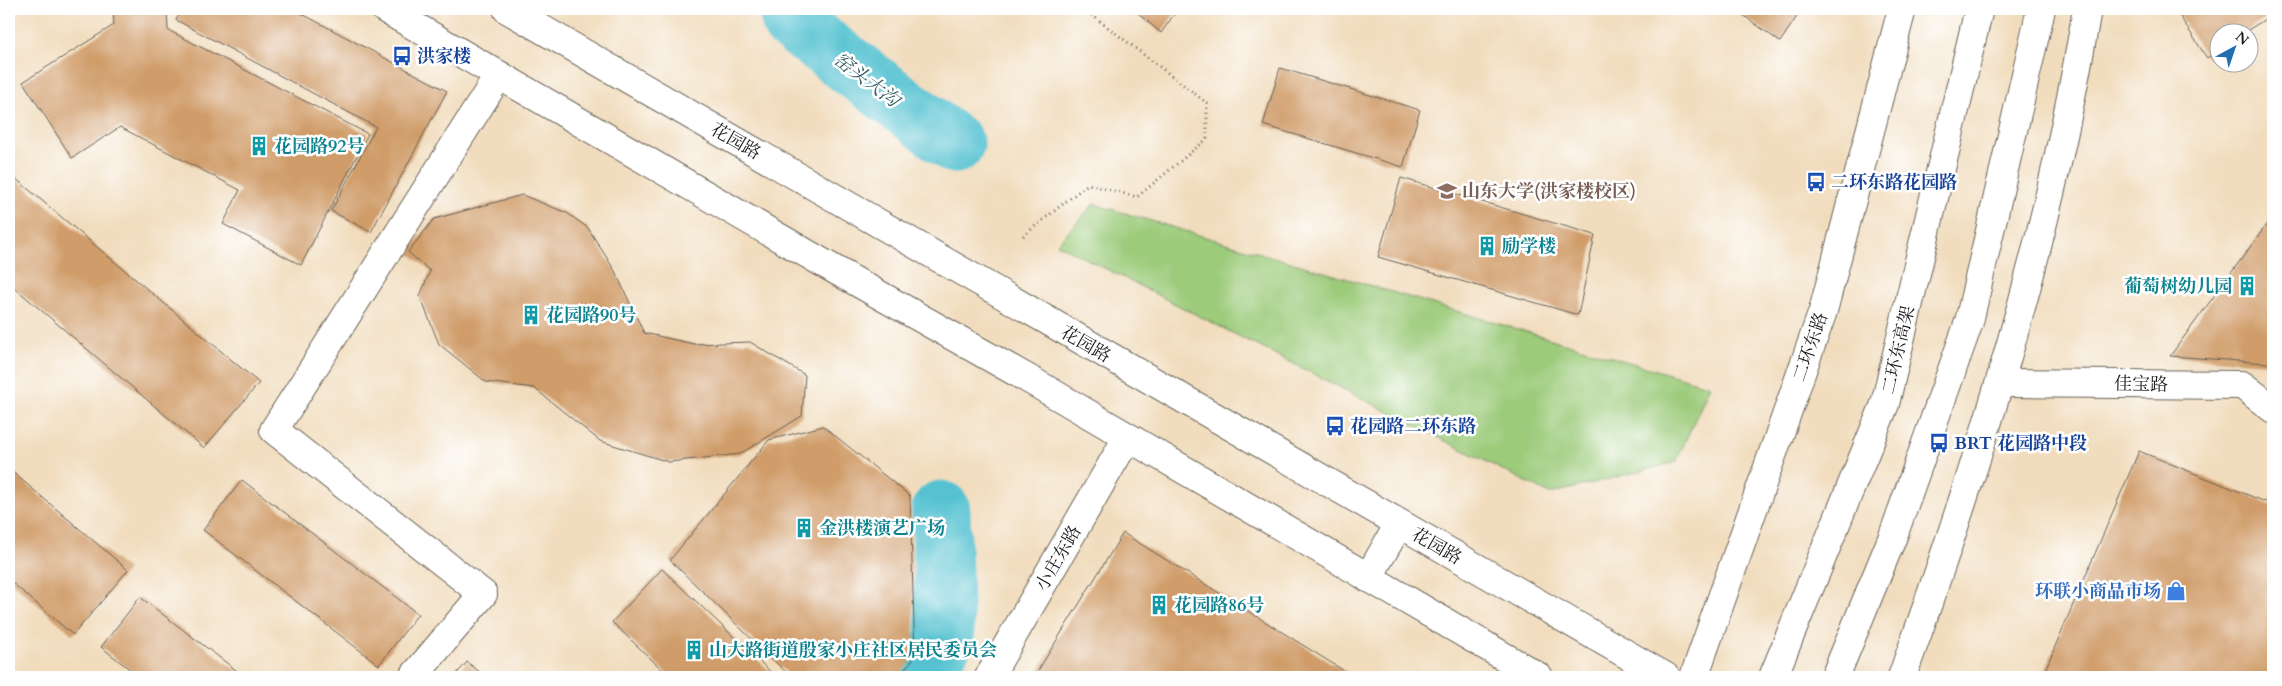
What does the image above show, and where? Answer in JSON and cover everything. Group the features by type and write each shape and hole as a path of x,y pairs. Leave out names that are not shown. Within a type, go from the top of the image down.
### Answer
{"main road":[{"path":"384,9 1032,381 1539,677"},
{"name":"二环东路","path":"1694,677 1822,311 1902,9"},
{"name":"二环东高架","path":"1773,677 1885,404 1979,9"},
{"path":"1835,677 1893,536 1969,322 2041,9"},
{"path":"1902,677 1940,571 2000,383 2062,145 2087,9"},
{"name":"花园路","path":"511,10 1666,677"},
{"path":"413,677 483,594 274,430 499,75"},
{"name":"佳宝路","path":"2000,383 2242,386 2273,409"},
{"name":"小庄东路","path":"989,677 1127,438"},
{"path":"1368,578 1399,524"}],"path":[{"path":"1023,236 1088,184 1136,197 1207,138 1207,103 1084,9"}],"green space":[{"path":"1094,204 1710,386 1676,462 1550,494 1057,244"}],"building":[{"name":"花园路92号","path":"113,9 167,9 168,30 368,134 301,265 223,224 240,190 120,127 72,158 23,82 114,25"},
{"name":"花园路92号","path":"183,9 293,9 447,91 371,232 331,211 376,127 176,20"},
{"path":"1133,9 1178,9 1161,33"},
{"path":"1735,9 1802,9 1780,42"},
{"path":"2175,9 2273,9 2273,14 2260,22 2210,22 2210,56 2207,58"},
{"path":"1280,68 1420,110 1403,167 1263,125"},
{"path":"9,173 259,383 204,448 9,283"},
{"name":"励学楼","path":"1401,178 1595,235 1578,315 1378,257"},
{"name":"花园路90号","path":"522,195 567,213 588,228 615,271 644,333 694,344 750,342 805,375 802,416 740,454 669,462 600,441 534,388 486,382 439,344 420,296 430,271 408,252 434,219"},
{"name":"葡萄树幼儿园","path":"2273,216 2273,367 2267,363 2170,356"},
{"name":"金洪楼演艺广场","path":"823,426 910,496 915,657 898,677 791,677 670,560 769,440"},
{"name":"环联小商品市场","path":"2139,451 2273,505 2273,677 2042,677"},
{"path":"9,469 128,570 73,635 9,580"},
{"path":"242,480 418,614 379,665 203,530"},
{"name":"花园路86号","path":"1123,533 1354,677 1034,677"},
{"name":"山大路街道殷家小庄社区居民委员会","path":"662,569 776,677 670,677 612,622"},
{"path":"140,597 245,677 140,677 101,647"},
{"path":"467,662 486,677 454,677"}],"waterway":[{"name":"窑头大沟","path":"788,9 791,22 955,144"},
{"name":"窑头大沟","path":"924,677 945,638 941,510"}],"place":[{"name":"洪家楼","path":"402,56"},
{"name":"花园路92号","path":"259,146"},
{"name":"二环东路花园路","path":"1816,182"},
{"name":"山东大学(洪家楼校区)","path":"1447,191"},
{"name":"励学楼","path":"1487,246"},
{"name":"葡萄树幼儿园","path":"2247,286"},
{"name":"花园路90号","path":"531,315"},
{"name":"花园路二环东路","path":"1335,426"},
{"name":"BRT 花园路中段","path":"1939,443"},
{"name":"金洪楼演艺广场","path":"804,528"},
{"name":"环联小商品市场","path":"2176,591"},
{"name":"花园路86号","path":"1159,605"},
{"name":"山大路街道殷家小庄社区居民委员会","path":"694,650"}]}
